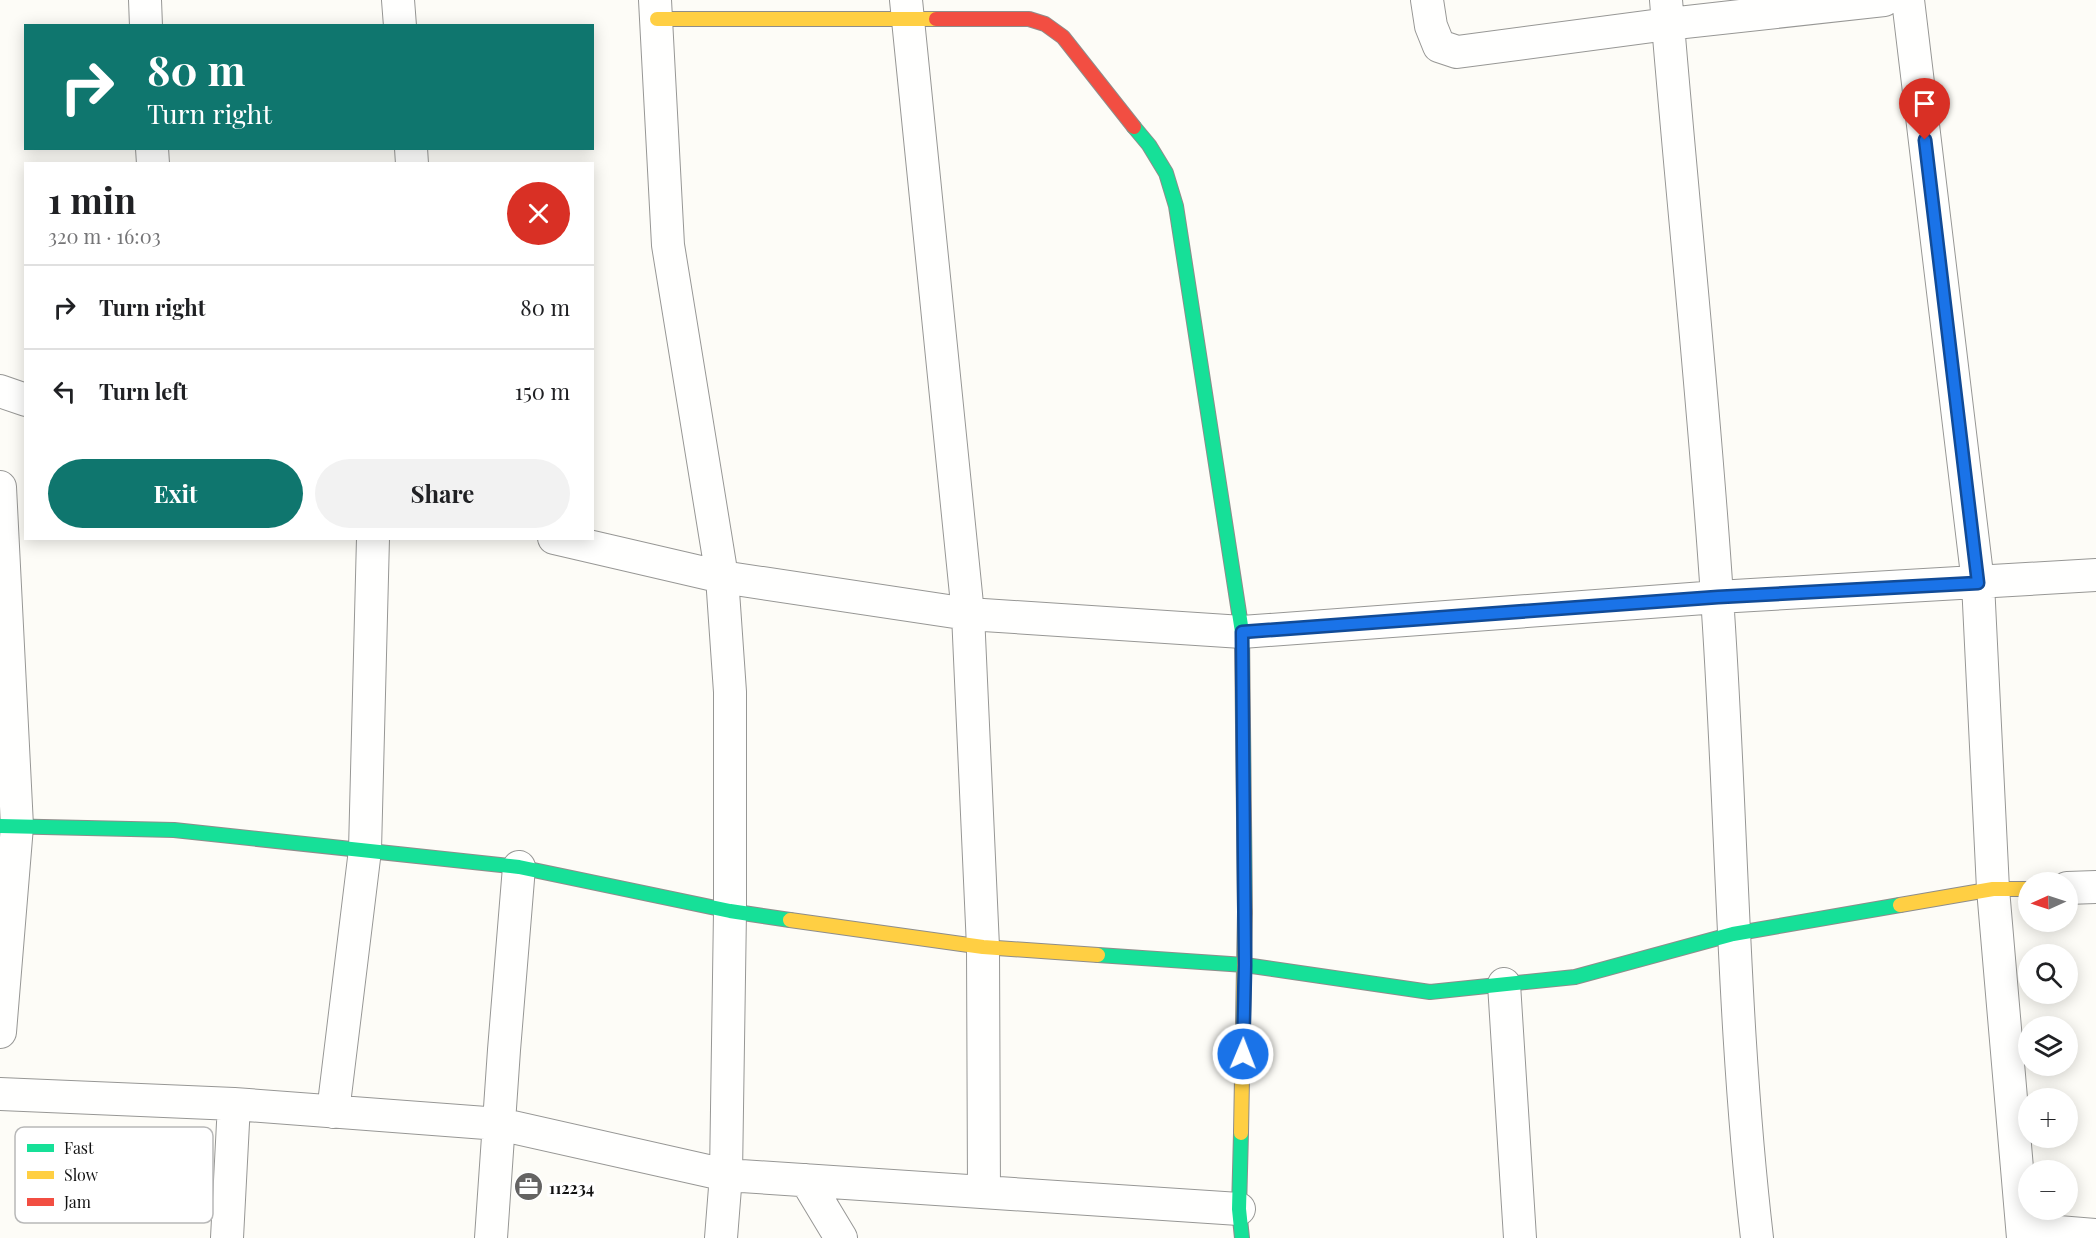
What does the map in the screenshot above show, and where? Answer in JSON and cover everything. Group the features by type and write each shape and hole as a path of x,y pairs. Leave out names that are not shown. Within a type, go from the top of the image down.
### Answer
{"street":[{"path":"145,0 146,24"},
{"path":"398,0 400,24"},
{"path":"1428,0 1431,26 1439,46 1457,52 1667,12 1884,0"},
{"path":"1908,0 1978,583 1993,889 2023,1234 2096,1235"},
{"path":"0,1094 234,1104 499,1124 726,1175 984,1192 1240,1224 1245,965 1242,632 1176,206 1166,173 1149,145 1063,37 1045,24 1029,19 907,10 656,10 668,245 722,577 730,692 730,912 726,1175 721,1238"},
{"path":"907,10 968,614 983,947 984,1192"},
{"path":"1667,12 1718,597 1734,934 1748,1164 1757,1238"},
{"path":"0,391 24,399"},
{"path":"0,487 8,826 0,1032"},
{"path":"333,1112 365,850 373,540"},
{"path":"563,540 722,577 968,614 1242,632 1718,597 2096,575"},
{"path":"8,826 174,830 519,867 730,912 983,947 1245,965 1430,992 1575,977 1734,934 1993,889 2018,889"},
{"path":"491,1238 519,867"},
{"path":"2078,888 2096,887"},
{"path":"1504,984 1520,1238"},
{"path":"227,1238 234,1104"},
{"path":"806,1180 841,1238"}],"traffic: fast":[{"path":"1134,127 1149,145 1166,173 1176,206 1242,632 1245,912"},
{"path":"0,826 174,830 519,867 730,911 790,920"},
{"path":"1098,955 1245,965 1430,992 1575,977 1733,934 1900,905"},
{"path":"1241,1133 1239,1209 1242,1238"}],"traffic: slow":[{"path":"657,19 936,19"},
{"path":"1900,905 1993,889 2018,889"},
{"path":"1241,1133 1245,912"},
{"path":"790,920 983,947 1098,955"}],"traffic: jam":[{"path":"936,19 1029,19 1045,24 1063,37 1134,127"}],"place":[{"name":"112234","path":"528,1187"}],"route":[{"path":"1243,1054 1245,965 1242,632 1718,597 1978,583 1925,140"}]}
